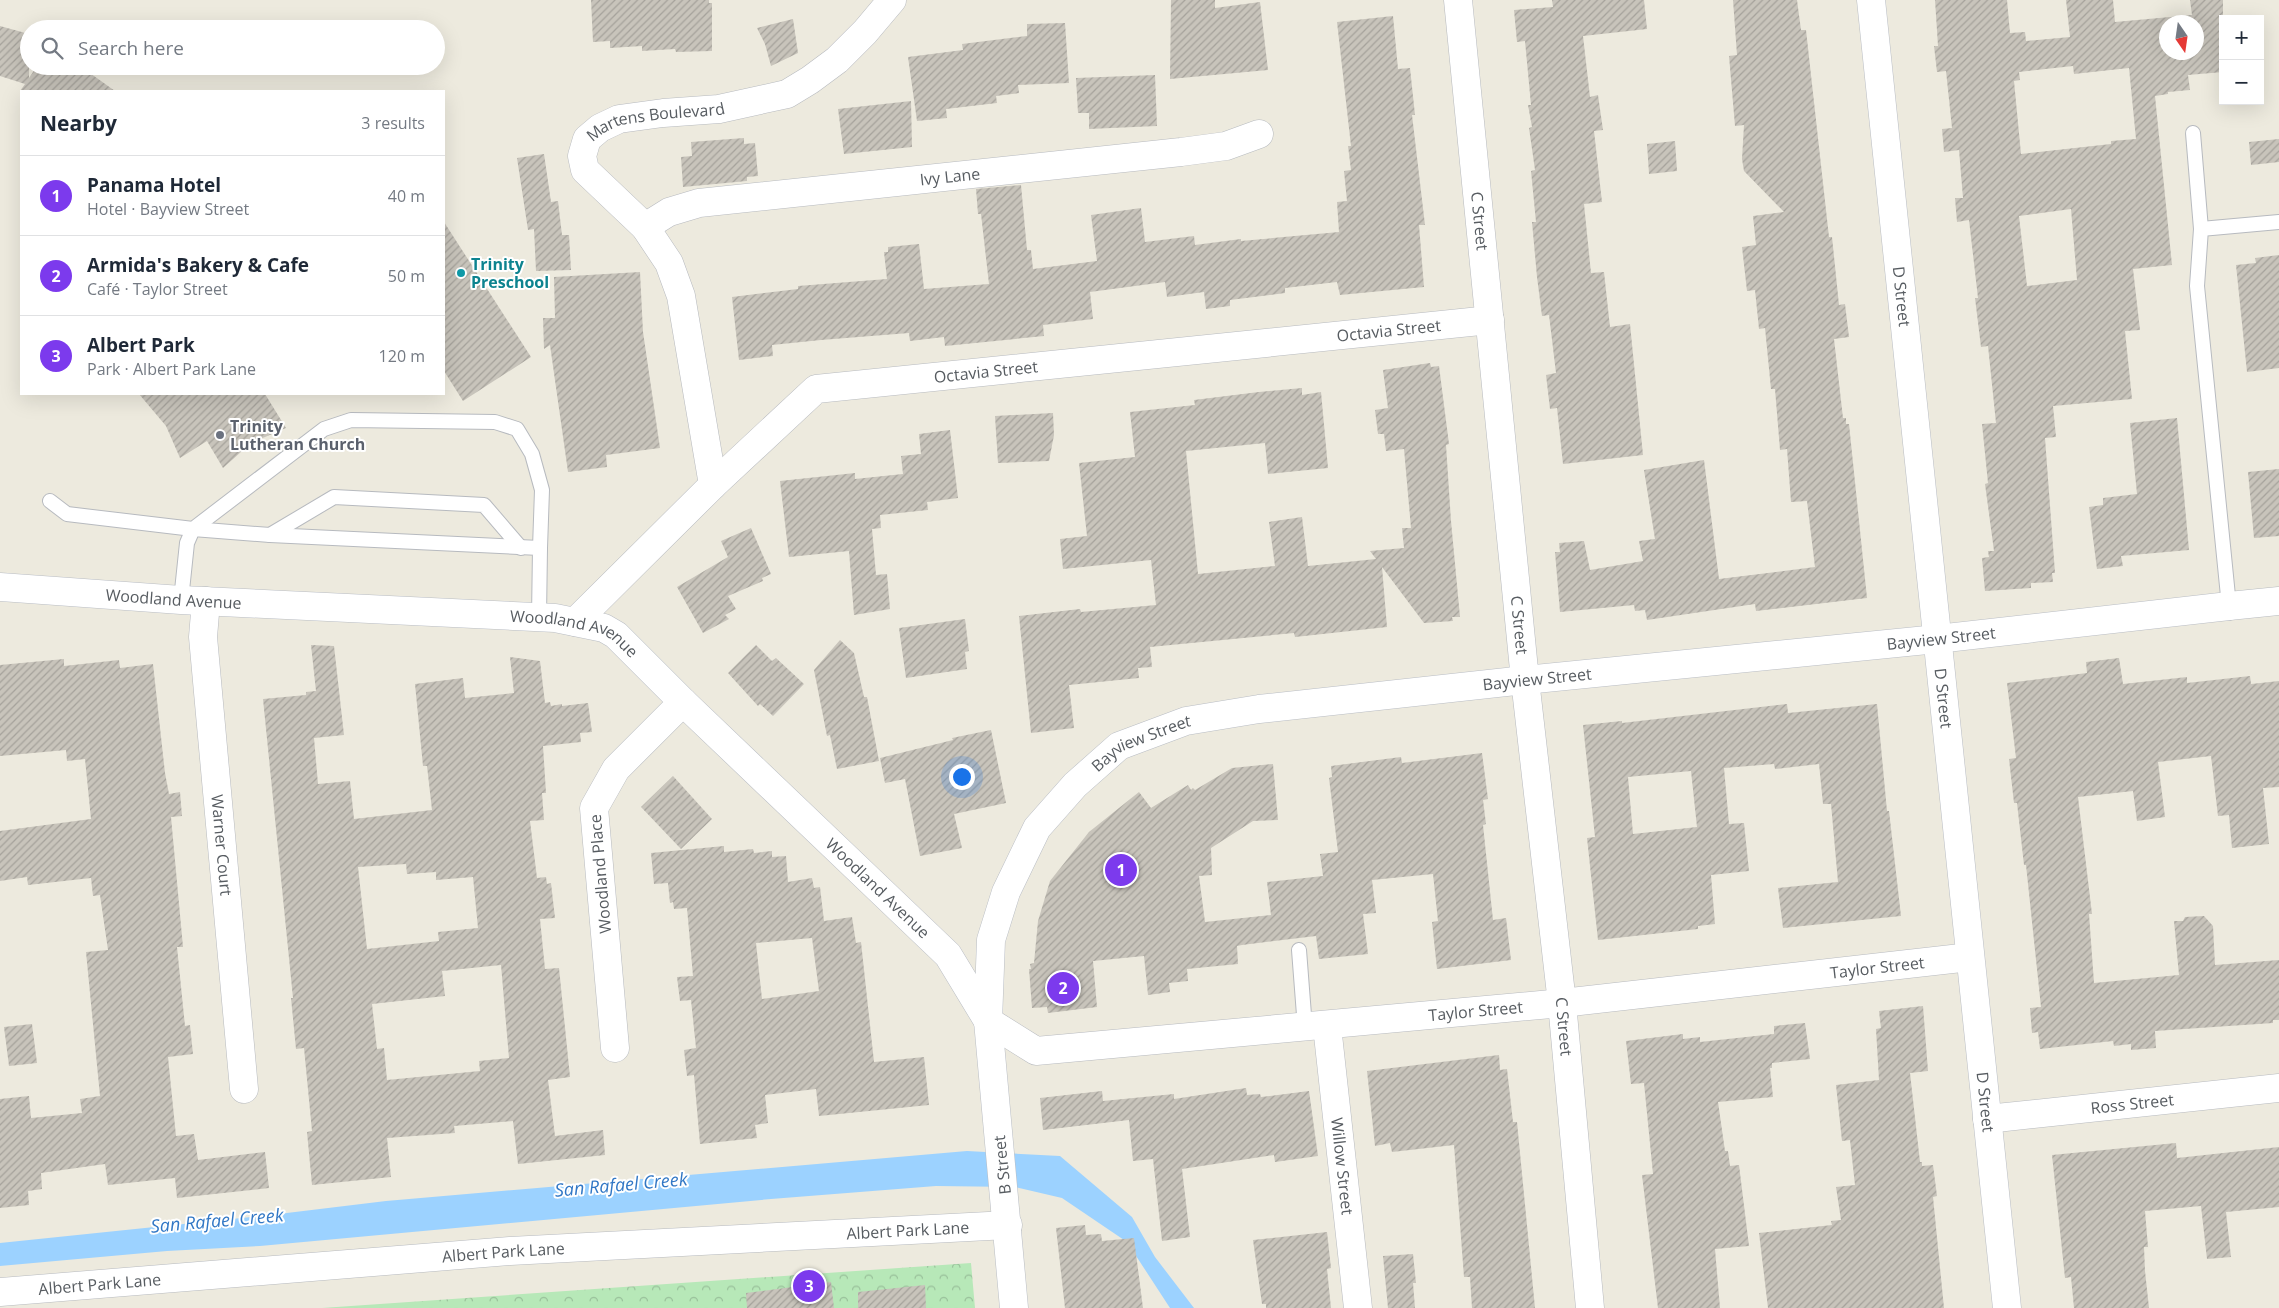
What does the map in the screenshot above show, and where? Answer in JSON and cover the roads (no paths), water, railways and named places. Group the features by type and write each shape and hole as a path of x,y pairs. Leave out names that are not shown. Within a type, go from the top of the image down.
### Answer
{"street":[{"name":"Martens Boulevard","path":"713,485 681,296 669,263 645,227 585,170 582,156 587,139 600,128 619,119 663,113 718,109 787,94 837,60 865,32 892,0"},
{"name":"C Street","path":"1458,0 1525,680 1562,1003 1590,1308"},
{"name":"D Street","path":"1871,0 2007,1308"},
{"name":"Ivy Lane","path":"645,227 669,212 699,203 1181,152 1226,146 1259,134"},
{"name":"Octavia Street","path":"575,622 713,485 816,389 1490,320"},
{"name":"Woodland Avenue","path":"0,587 194,600 539,617 604,628 616,635 683,702 948,955 988,1021"},
{"name":"Warner Court","path":"194,600 203,637 244,1089"},
{"name":"Bayview Street","path":"988,1021 991,940 1006,892 1037,828 1075,785 1119,746 1186,722 1259,709 1525,680 1937,639 2279,601"},
{"name":"Woodland Place","path":"615,1048 594,808 616,769 683,702"},
{"name":"Taylor Street","path":"988,1021 1036,1051 1316,1027 1562,1003 1970,958"},
{"name":"B Street","path":"988,1021 1008,1225 1014,1308"},
{"name":"Willow Street","path":"1316,1027 1358,1308"},
{"name":"Ross Street","path":"1987,1120 2279,1088"},
{"name":"Albert Park Lane","path":"0,1292 510,1251 1008,1225"}],"lane":[{"path":"2193,132 2201,229 2197,286 2229,606"},
{"path":"2201,229 2279,222"},
{"path":"194,600 187,544 193,530 324,429 351,420 495,422 517,428 532,454 542,490 539,617"},
{"path":"270,535 334,497 484,505 521,548"},
{"path":"50,501 67,514 193,530 540,548"},
{"path":"1299,950 1316,1027"}],"water":[{"name":"San Rafael Creek","path":"967,1151 1060,1156 1132,1217 1155,1257 1194,1308 1170,1308 1127,1242 1062,1198 1015,1187 936,1186 771,1199 260,1246 167,1251 0,1266 0,1243 386,1201"}],"place":[{"name":"Trinity Preschool","path":"461,273"},
{"name":"Trinity Lutheran Church","path":"220,435"},
{"name":"Panama Hotel","path":"1121,870"},
{"name":"Armida's Bakery & Cafe","path":"1063,988"},
{"name":"Albert Park","path":"809,1286"}]}
